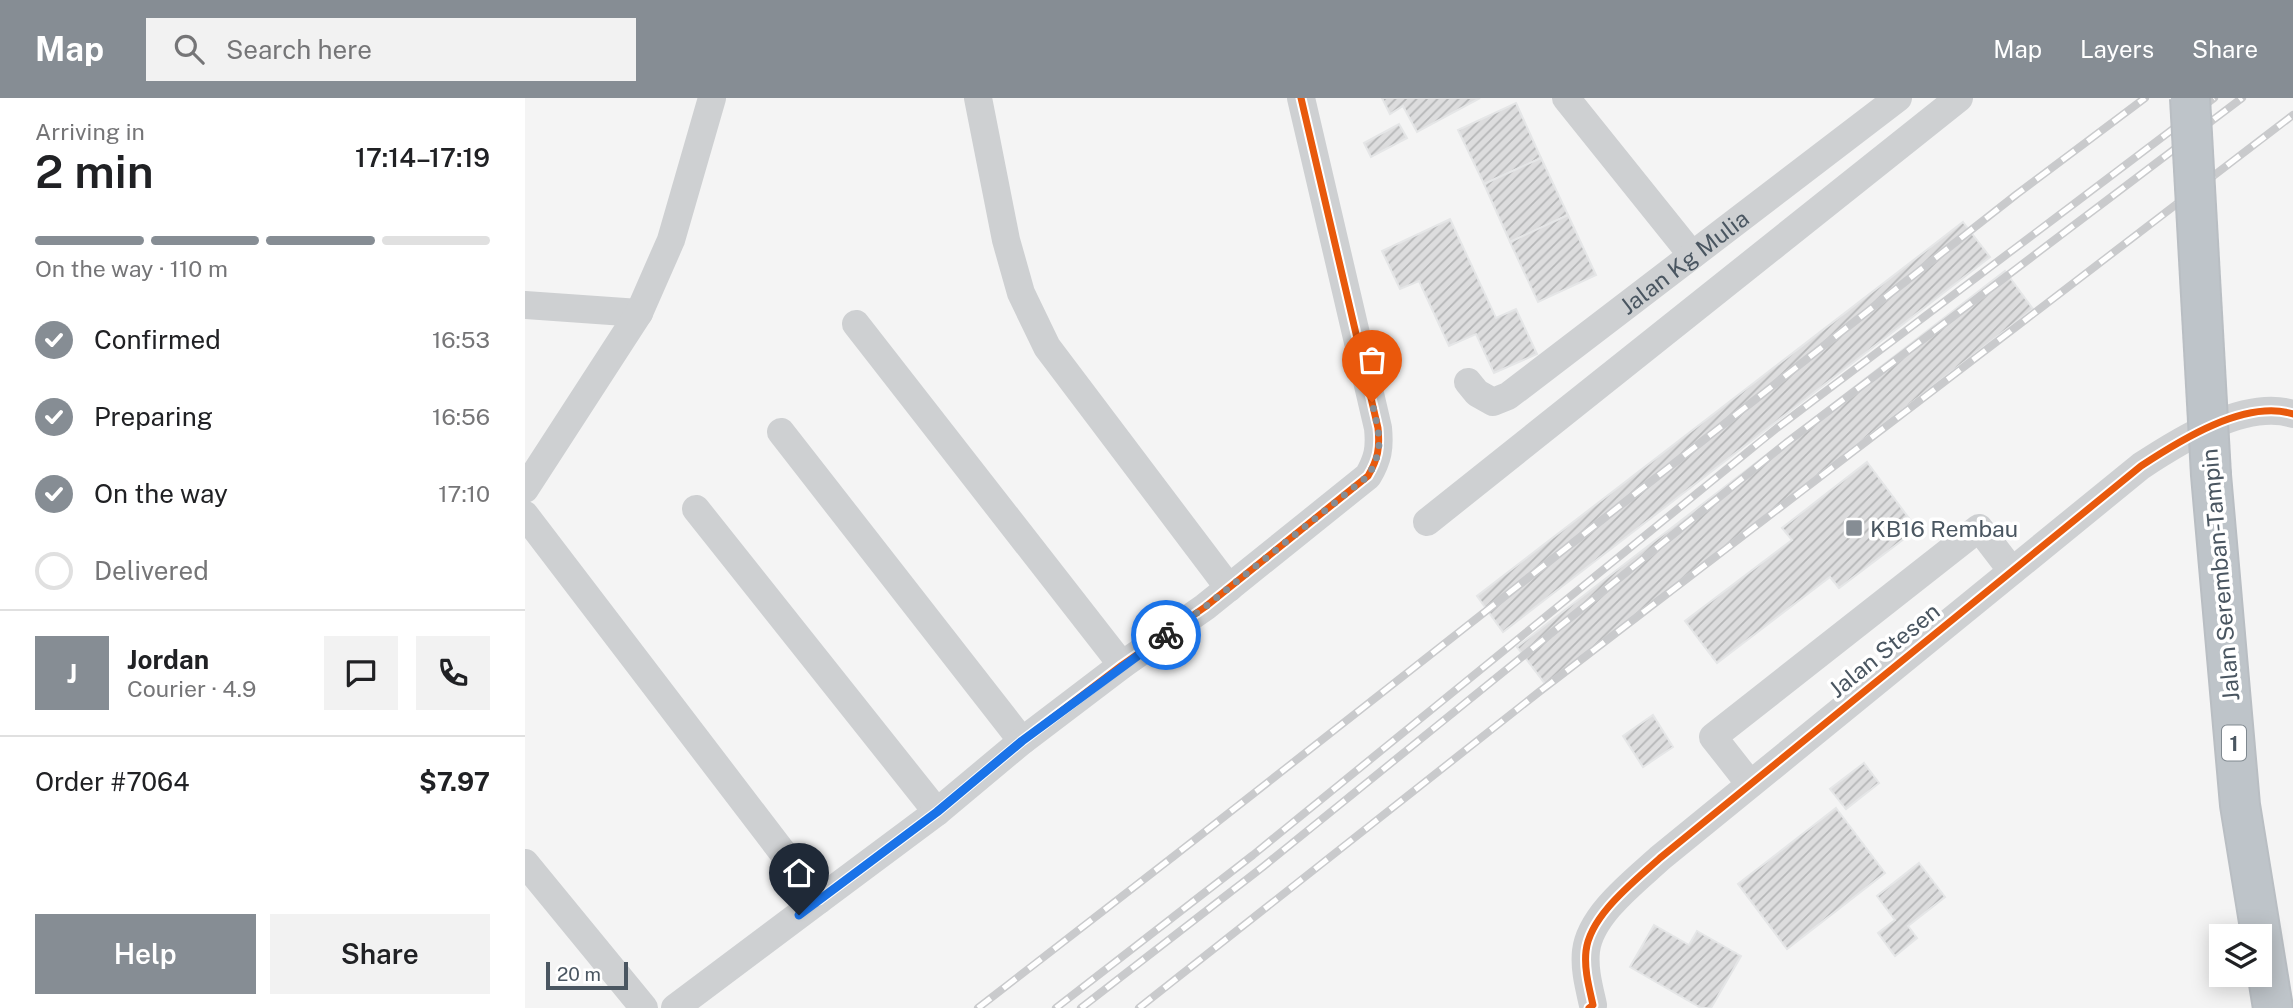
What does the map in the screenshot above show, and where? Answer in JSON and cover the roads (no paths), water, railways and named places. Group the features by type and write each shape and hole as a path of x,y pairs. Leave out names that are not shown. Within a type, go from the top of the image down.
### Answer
{"highway":[{"name":"Jalan Seremban-Tampin","path":"2190,98 2211,475 2240,805 2273,1008"}],"street":[{"path":"525,489 639,313 671,240 712,98"},
{"path":"978,98 1010,253 1021,293 1047,347 1229,588"},
{"path":"675,1008 937,812 1022,741 1122,665 1205,607 1368,476 1380,448 1378,428 1301,98"},
{"path":"1566,98 1692,256"},
{"name":"Jalan Kg Mulia","path":"1468,382 1477,393 1493,402 1508,396 1898,98"},
{"path":"1427,522 1959,98"},
{"path":"525,304 639,313"},
{"path":"856,324 1122,665"},
{"name":"Jalan Stesen","path":"1598,1007 1586,975 1586,949 1594,928 1607,908 1660,858 2141,467 2182,439 2247,414 2284,411 2293,414"},
{"path":"782,432 1022,741"},
{"path":"696,509 937,812"},
{"path":"525,515 819,900"},
{"path":"1750,784 1713,737 1979,528 2012,571"},
{"path":"525,863 644,1008"}],"railway":[{"path":"978,1008 2017,194 2145,98"},
{"path":"1056,1008 1253,855 1777,428 2214,98"},
{"path":"1081,1008 1264,866 1786,443 2242,98"},
{"path":"1139,1008 1539,692 2293,115"}],"place":[{"name":"KB16 Rembau","path":"1854,528"}]}
